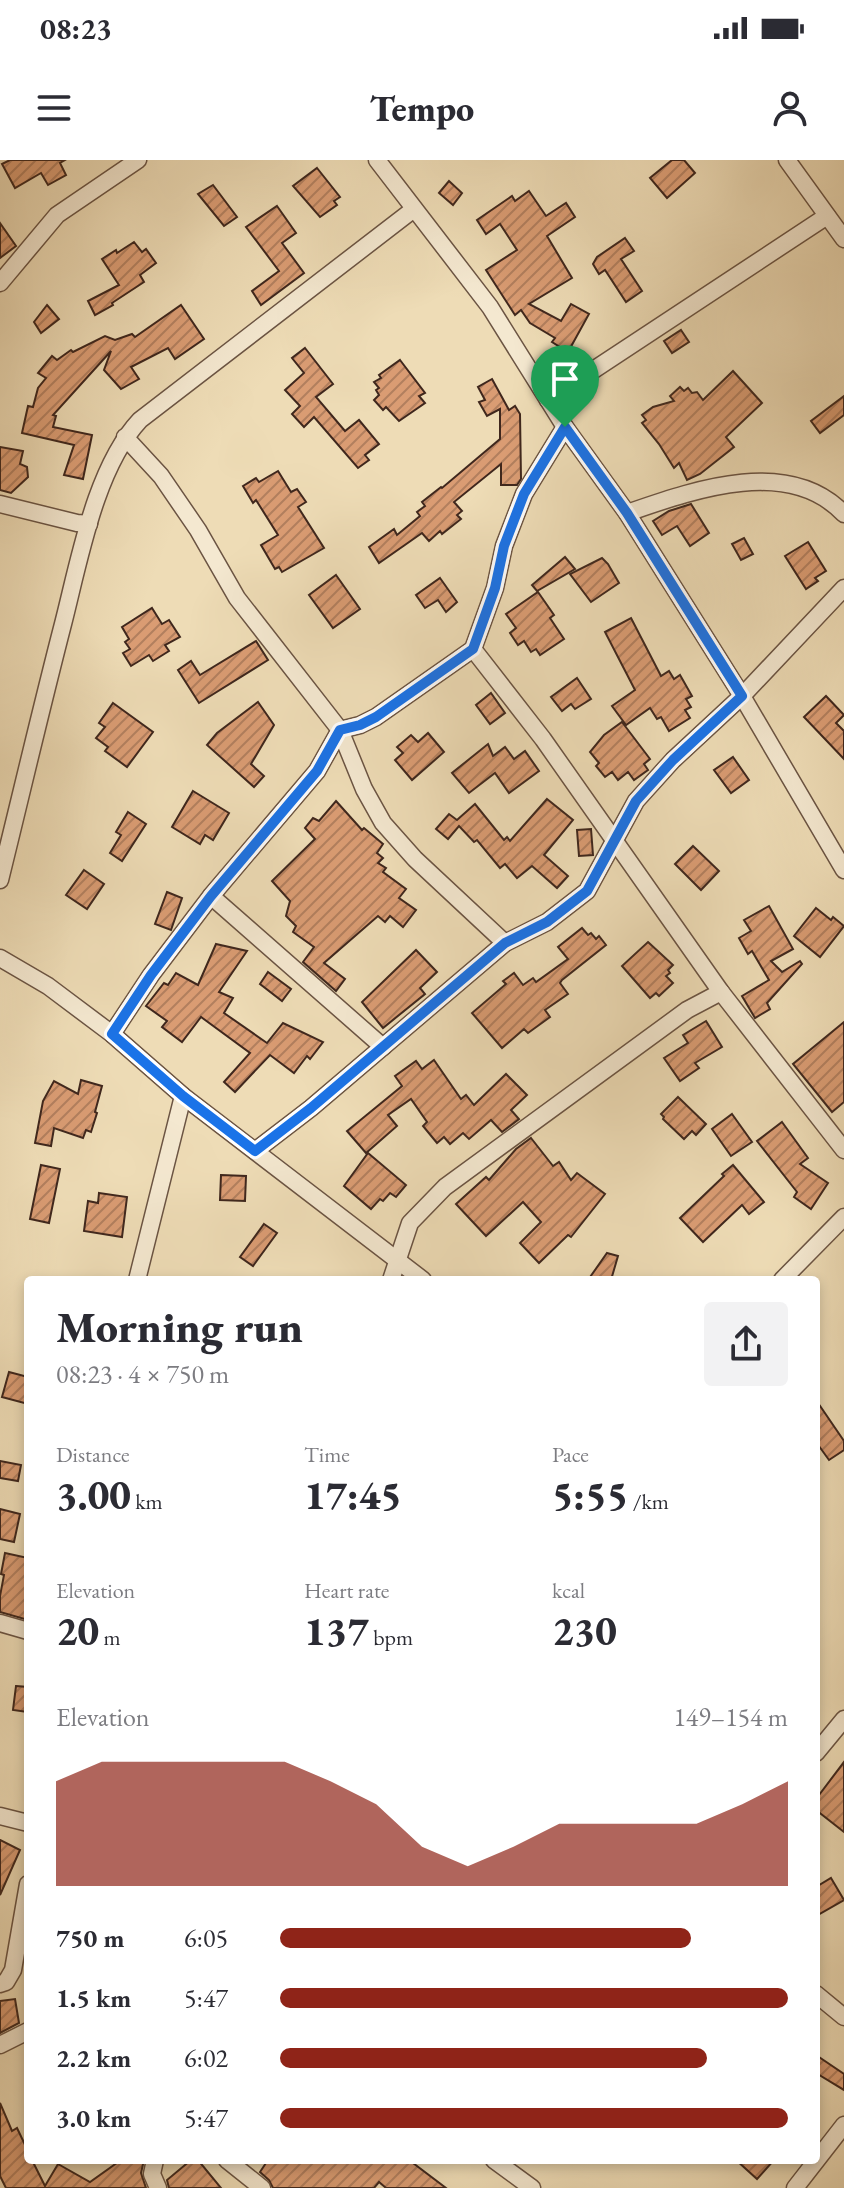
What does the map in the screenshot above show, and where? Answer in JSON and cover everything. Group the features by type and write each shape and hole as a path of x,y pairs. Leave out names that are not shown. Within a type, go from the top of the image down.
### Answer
{"street":[{"path":"0,283 57,215 138,160"},
{"path":"377,160 490,307 565,427 627,513 742,696 844,870"},
{"path":"787,160 844,239"},
{"path":"0,880 89,524 110,466 125,437 140,420 414,209"},
{"path":"548,400 827,216"},
{"path":"112,1034 151,975 211,896 317,771 340,730 376,717 473,649 495,588 504,546 524,494 565,427"},
{"path":"125,437 161,476 198,530 237,598 340,730 364,789 383,823 415,859 505,943"},
{"path":"627,513 718,485 771,482 823,497 844,514"},
{"path":"0,504 89,524"},
{"path":"255,1151 311,1108 505,943 547,922 587,891 636,801 673,760 742,696 844,588"},
{"path":"473,649 543,739 721,992 844,1150"},
{"path":"211,896 383,1047"},
{"path":"0,958 48,986 112,1034 183,1096 418,1276"},
{"path":"392,1276 410,1223 445,1187 687,1010 721,992"},
{"path":"138,1276 183,1096"},
{"path":"786,1276 844,1217"},
{"path":"0,1623 24,1630"},
{"path":"820,1749 841,1729"},
{"path":"0,1816 24,1822"},
{"path":"0,1984 6,1982 13,1970 24,1907"},
{"path":"820,1997 844,2017"},
{"path":"0,2045 24,2033"},
{"path":"820,2156 844,2125"},
{"path":"154,2164 152,2174 158,2188"},
{"path":"232,2164 262,2188"},
{"path":"499,2164 532,2188"},
{"path":"795,2188 814,2164"}],"building":[{"path":"10,160 65,160 60,163 66,175 48,185 41,173 15,188 2,164"},
{"path":"672,160 684,160 695,173 667,198 650,178"},
{"path":"317,168 340,197 334,201 337,205 320,217 293,186"},
{"path":"449,181 462,193 453,205 439,193"},
{"path":"213,185 237,217 224,226 198,194"},
{"path":"529,191 546,216 566,203 575,217 547,236 572,278 529,304 561,321 571,304 589,314 568,352 552,342 555,338 530,323 521,310 515,315 486,270 517,250 500,224 486,234 477,220 512,196 515,201"},
{"path":"277,206 296,233 282,243 304,273 261,305 252,291 279,271 246,227"},
{"path":"0,223 16,246 0,258"},
{"path":"625,238 634,251 621,259 642,291 626,302 605,270 599,274 593,264 597,257"},
{"path":"134,242 142,252 146,249 156,263 140,275 144,282 95,315 88,301 119,285 102,259"},
{"path":"47,305 59,319 41,333 34,322"},
{"path":"181,305 204,339 175,359 168,348 131,367 139,379 121,389 104,370 111,351 53,415 56,416 53,427 92,435 83,479 64,475 74,445 22,433 28,406 33,407 38,388 46,378 38,373 52,356 57,360 71,350 73,352 105,336 115,340 132,334 135,337"},
{"path":"681,330 689,342 672,353 664,341"},
{"path":"305,348 333,384 316,397 345,431 359,420 379,444 365,455 369,460 358,468 314,417 304,427 292,414 300,406 285,390 304,373 292,358"},
{"path":"400,360 425,393 419,396 425,403 399,421 374,400 379,395 376,390 379,388 374,382"},
{"path":"733,371 762,403 726,437 734,447 700,474 687,480 679,463 674,468 642,423 646,420 642,415 653,407 674,401 670,396 680,387 684,391 688,388 692,393 697,392 703,400"},
{"path":"492,379 509,410 515,406 520,414 521,479 517,485 501,485 501,464 454,502 462,511 457,515 461,519 429,541 422,533 379,563 369,547 394,529 397,535 420,516 417,512 425,506 422,502 500,439 500,409 487,416 479,402 485,400 478,387"},
{"path":"844,396 844,415 820,433 811,421"},
{"path":"0,447 23,451 20,464 27,467 28,477 11,493 0,490"},
{"path":"278,471 291,492 297,489 306,502 298,507 324,548 282,572 279,567 275,569 261,545 278,535 256,500 253,503 243,486 256,478 259,482"},
{"path":"691,504 709,533 690,546 677,526 662,535 653,521 669,511"},
{"path":"744,538 753,554 741,560 732,544"},
{"path":"808,542 826,571 806,589 785,556"},
{"path":"565,557 575,569 537,591 532,585"},
{"path":"602,558 619,583 591,602 570,574"},
{"path":"336,575 360,609 333,628 309,595"},
{"path":"440,578 457,602 446,612 438,600 425,608 416,595"},
{"path":"538,592 554,615 550,618 564,639 540,655 536,649 531,652 524,641 518,645 510,633 516,628 506,614"},
{"path":"152,608 162,624 169,620 180,637 165,645 169,651 153,661 149,655 131,666 123,653 130,649 125,642 129,639 122,627"},
{"path":"631,618 661,676 669,671 674,679 680,675 692,696 686,699 691,707 685,710 690,718 669,731 661,717 657,719 650,708 626,725 612,706 635,690 605,632"},
{"path":"256,641 268,660 199,703 178,670 191,661 200,675"},
{"path":"577,678 591,699 575,709 571,704 562,711 551,697"},
{"path":"491,693 505,713 490,724 476,705"},
{"path":"826,696 844,715 836,723 844,731 844,759 804,717"},
{"path":"258,702 274,725 251,764 264,776 254,787 207,745 217,733"},
{"path":"113,703 153,732 127,767 105,751 108,747 96,738 105,727 99,723"},
{"path":"622,722 650,759 644,764 648,770 634,780 628,772 618,780 612,772 605,777 590,752 604,735"},
{"path":"428,733 444,752 412,780 395,760 403,753 397,747 411,735 418,742"},
{"path":"488,744 493,756 505,747 514,759 525,751 539,771 509,793 495,773 469,793 452,773"},
{"path":"733,757 749,780 731,793 714,770"},
{"path":"193,791 229,813 213,840 205,835 200,844 172,827"},
{"path":"547,799 573,820 544,855 568,876 557,888 532,866 517,878 505,864 500,868 477,840 474,842 459,826 448,839 436,829 449,814 457,820 475,804 504,840 507,837 510,841"},
{"path":"336,801 362,830 364,828 383,844 377,853 383,858 378,863 386,868 383,872 406,889 399,898 416,910 403,927 390,916 385,922 378,916 324,963 345,979 336,991 303,962 314,947 293,932 296,926 286,916 290,901 272,881 315,839 305,828 313,818 319,821"},
{"path":"128,812 146,824 122,861 110,853 121,835 116,832"},
{"path":"591,829 593,855 579,856 577,830"},
{"path":"693,846 719,871 701,890 675,864"},
{"path":"84,870 104,884 87,909 66,895"},
{"path":"167,892 182,898 171,930 155,924"},
{"path":"769,906 793,949 771,961 782,972 800,961 802,964 767,1003 770,1009 755,1018 742,996 769,980 752,951 748,954 739,938 751,931 744,920"},
{"path":"816,908 844,926 820,957 794,936"},
{"path":"582,928 596,939 599,936 606,945 562,980 560,983 568,994 545,1010 550,1017 528,1033 524,1029 502,1048 472,1013 506,984 503,981 514,973 523,985 533,978 536,982 568,959 558,947"},
{"path":"648,942 673,965 666,976 673,983 659,996 656,993 650,998 622,966"},
{"path":"216,944 247,951 219,992 233,998 224,1013 267,1043 283,1023 323,1042 294,1073 270,1055 235,1092 224,1082 250,1053 201,1017 182,1042 162,1027 167,1021 146,1006 176,973 198,985"},
{"path":"416,950 437,972 420,988 425,994 383,1028 362,1002"},
{"path":"268,972 291,989 282,1001 260,984"},
{"path":"706,1021 722,1047 695,1063 699,1068 680,1081 664,1058 688,1043 683,1035"},
{"path":"844,1022 844,1102 832,1112 793,1064"},
{"path":"434,1060 461,1099 466,1095 474,1105 506,1074 527,1095 511,1110 519,1119 502,1132 491,1120 469,1139 463,1133 450,1144 444,1137 437,1143 423,1126 427,1122 411,1099 388,1115 397,1126 366,1153 347,1131 402,1086 395,1076 416,1061 422,1069"},
{"path":"81,1080 102,1086 91,1132 86,1130 83,1138 54,1128 51,1146 35,1143 43,1101 54,1081 78,1094"},
{"path":"678,1097 706,1124 696,1135 692,1131 684,1139 661,1114"},
{"path":"732,1114 752,1142 731,1156 712,1129"},
{"path":"782,1122 808,1158 800,1164 828,1183 811,1209 794,1197 797,1192 757,1141"},
{"path":"531,1138 553,1166 559,1162 571,1180 577,1173 605,1194 571,1237 568,1235 539,1263 520,1243 541,1222 523,1202 486,1236 456,1204 486,1177 489,1180 516,1149"},
{"path":"368,1153 406,1185 396,1197 390,1193 371,1209 344,1186"},
{"path":"41,1165 60,1169 49,1223 30,1219"},
{"path":"733,1165 764,1202 749,1214 742,1205 703,1242 680,1218"},
{"path":"221,1175 246,1176 245,1201 220,1200"},
{"path":"99,1193 127,1197 122,1237 84,1231 88,1201 98,1203"},
{"path":"264,1224 277,1233 253,1266 240,1257"},
{"path":"607,1253 618,1256 612,1276 591,1276"},
{"path":"9,1372 24,1376 24,1403 2,1397"},
{"path":"820,1406 844,1441 844,1450 829,1460 820,1448"},
{"path":"0,1461 21,1465 18,1481 0,1478"},
{"path":"0,1509 20,1514 14,1542 0,1539"},
{"path":"5,1553 24,1557 24,1619 0,1612 4,1575 1,1574"},
{"path":"16,1686 24,1687 24,1711 13,1710"},
{"path":"844,1762 844,1832 820,1813 820,1794"},
{"path":"0,1840 20,1850 0,1895"},
{"path":"831,1878 844,1900 820,1914 820,1885"},
{"path":"15,1999 19,2023 0,2033 0,2001"},
{"path":"820,2058 844,2074 844,2090 820,2075"},
{"path":"0,2103 12,2131 17,2128 24,2143 24,2164 34,2164 45,2186 58,2164 90,2182 115,2164 143,2164 141,2173 146,2188 6,2188 0,2176"},
{"path":"186,2164 201,2164 221,2188 169,2188 167,2180"},
{"path":"265,2164 414,2164 446,2188 386,2188 379,2182 374,2188 273,2188 260,2172"},
{"path":"740,2164 770,2164 757,2179"}],"route":[{"path":"565,427 627,513 742,696 673,760 636,801 587,891 547,922 505,943 311,1108 255,1151 183,1096 112,1034 151,975 211,896 317,771 340,730 376,717 473,649 495,588 504,546 524,494 565,427"}]}
